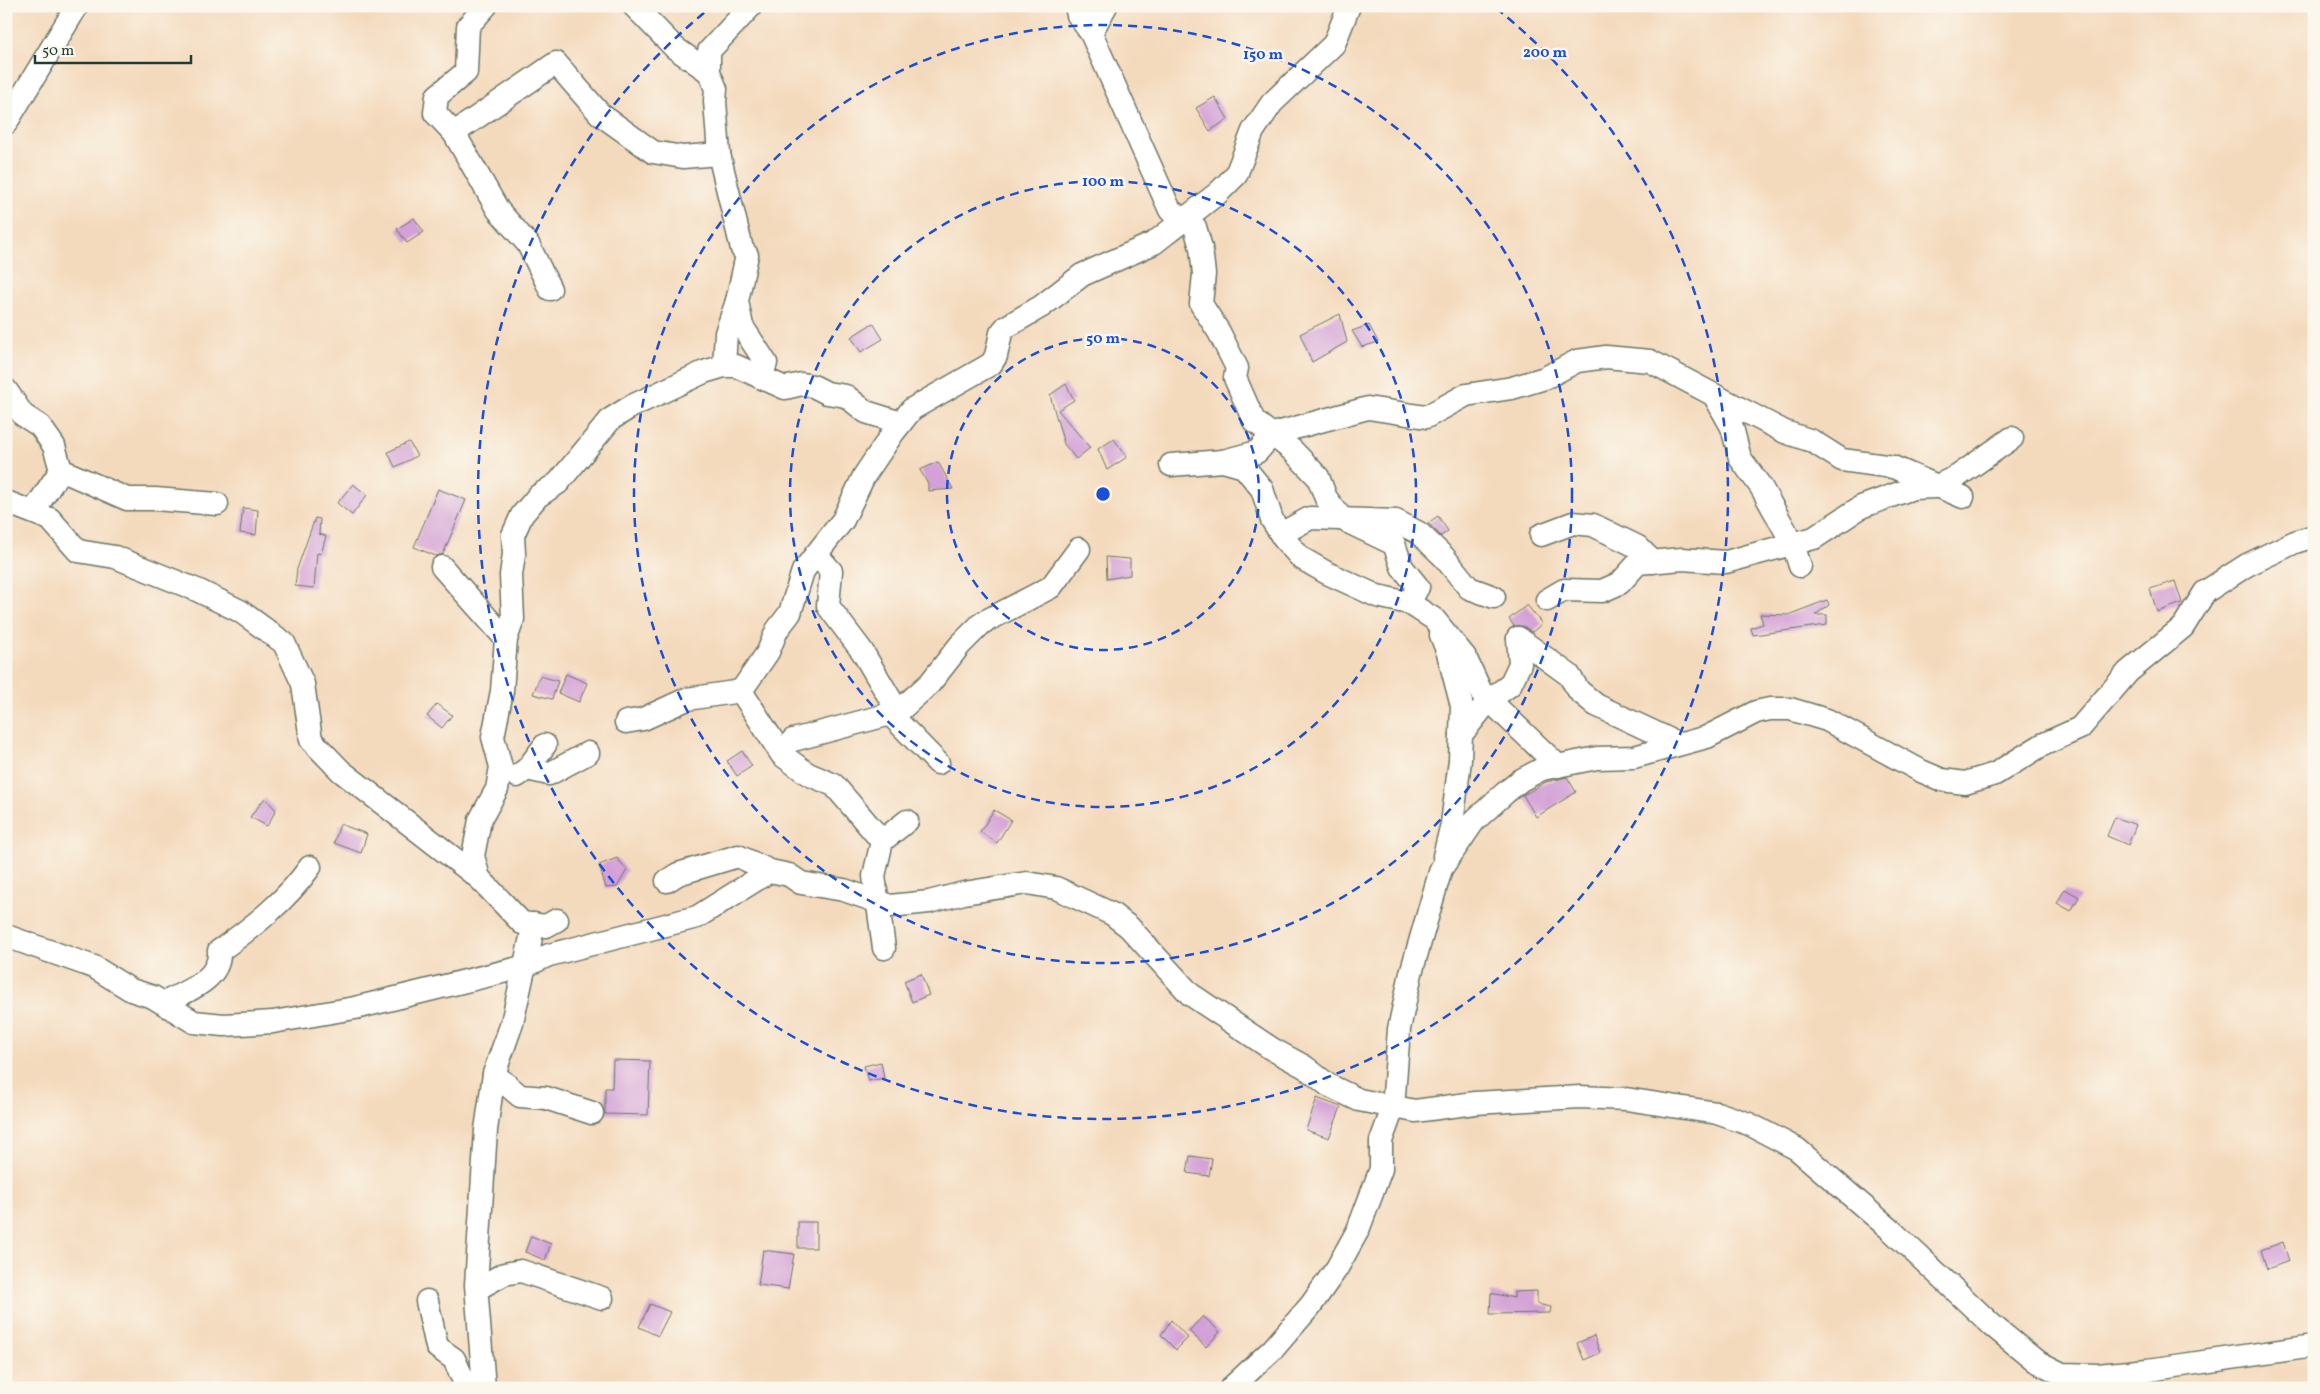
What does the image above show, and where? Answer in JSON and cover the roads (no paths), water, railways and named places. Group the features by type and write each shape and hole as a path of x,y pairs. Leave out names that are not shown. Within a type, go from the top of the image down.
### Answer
{"street":[{"path":"6,123 77,6"},
{"path":"486,6 468,26 466,72 437,96 436,113 454,133 498,210 528,244 550,290"},
{"path":"634,6 675,48 709,72"},
{"path":"724,366 726,333 737,301 746,254 742,249 719,154 715,101 716,89 709,72 709,52 751,6"},
{"path":"1076,6 1078,15 1091,33 1170,210 1194,227 1201,248 1204,274 1201,304 1219,332 1237,368 1236,378 1254,421 1273,434 1318,477 1326,498 1342,518 1394,544 1402,567 1418,587 1409,603"},
{"path":"1091,33 1106,6"},
{"path":"626,722 643,719 687,698 741,691 768,652 777,630 790,612 803,571 843,520 864,476 912,409 991,364 996,356 1000,333 1006,327 1042,306 1082,275 1154,243 1218,193 1236,175 1253,131 1272,103 1334,44 1349,6"},
{"path":"454,133 556,63 600,114 653,152 683,157 719,154"},
{"path":"737,301 742,326 766,363 761,378"},
{"path":"1172,465 1223,461 1257,452 1273,434 1368,408 1426,417 1466,395 1512,388 1545,378 1577,361 1606,357 1650,361 1785,432 1812,441 1842,460 1893,467 1935,487 1963,497"},
{"path":"479,878 473,856 480,820 498,788 501,766 493,737 502,691 506,639 514,619 511,575 514,554 513,534 522,514 538,496 558,483 596,440 611,419 632,406 704,372 724,366 736,366 785,388 802,384 827,394 846,396 866,412 901,423"},
{"path":"6,390 23,414 40,426 54,446 61,470 33,512"},
{"path":"1714,395 1732,427 1740,458 1761,487 1793,544 1800,566"},
{"path":"1546,600 1564,590 1602,591 1620,583 1638,563 1682,559 1726,562 1814,538 1861,507 1913,488 1935,487 1958,476 2012,438"},
{"path":"1223,461 1244,467 1262,489 1272,520 1301,558 1327,573 1377,596 1409,603 1434,619 1465,657 1480,692 1558,766"},
{"path":"61,470 127,499 155,499 217,504"},
{"path":"6,502 50,519 78,551 115,557 197,590 240,611 284,643 303,684 311,740 341,771 479,878 522,923 546,926 557,920"},
{"path":"1281,534 1310,518 1396,521 1420,533 1444,557 1469,588 1494,597"},
{"path":"1541,535 1573,523 1593,525 1638,547 1653,562"},
{"path":"1441,869 1474,821 1521,780 1542,770 1558,766 1597,758 1634,757 1707,737 1756,712 1770,709 1790,709 1826,720 1921,771 1942,780 1965,783 1995,774 2042,745 2080,728 2128,672 2183,627 2205,592 2247,565 2295,542 2314,536"},
{"path":"793,740 894,713 930,684 960,645 982,623 1050,587 1079,549"},
{"path":"816,554 830,570 828,606 862,651 894,713 938,763"},
{"path":"442,567 506,639"},
{"path":"1231,1388 1273,1349 1311,1305 1337,1268 1358,1230 1373,1194 1381,1168 1381,1141 1393,1108 1399,1029 1411,973 1452,824 1460,760 1462,706 1448,653 1434,619"},
{"path":"1461,735 1489,700 1510,685 1520,664 1518,638 1569,675 1578,691 1596,705 1679,744"},
{"path":"741,691 782,756 808,774 834,785 882,841"},
{"path":"498,788 527,769 545,745"},
{"path":"527,769 550,774 588,753"},
{"path":"884,948 874,876 882,841 907,821"},
{"path":"668,881 678,874 717,862 728,871 762,876 789,875 801,883 844,890 890,906 929,902 964,893 1027,883 1056,888 1112,914 1129,927 1190,994 1272,1049 1305,1068 1328,1085 1359,1100 1415,1111 1475,1103 1571,1097 1626,1098 1716,1112 1749,1124 1797,1149 1891,1230 1993,1326 2036,1361 2062,1374 2098,1375 2148,1370 2314,1346"},
{"path":"164,1004 207,980 220,962 219,951 248,931 296,886 310,867"},
{"path":"6,936 94,967 131,990 153,997 194,1022 224,1025 273,1022 355,1008 524,967 549,955 697,917 762,876"},
{"path":"484,1388 477,1289 482,1183 494,1074 512,1023 534,924"},
{"path":"494,1074 520,1096 546,1098 592,1113"},
{"path":"477,1289 504,1274 521,1271 602,1298"},
{"path":"427,1301 437,1347 454,1359 463,1379 479,1388"}]}
